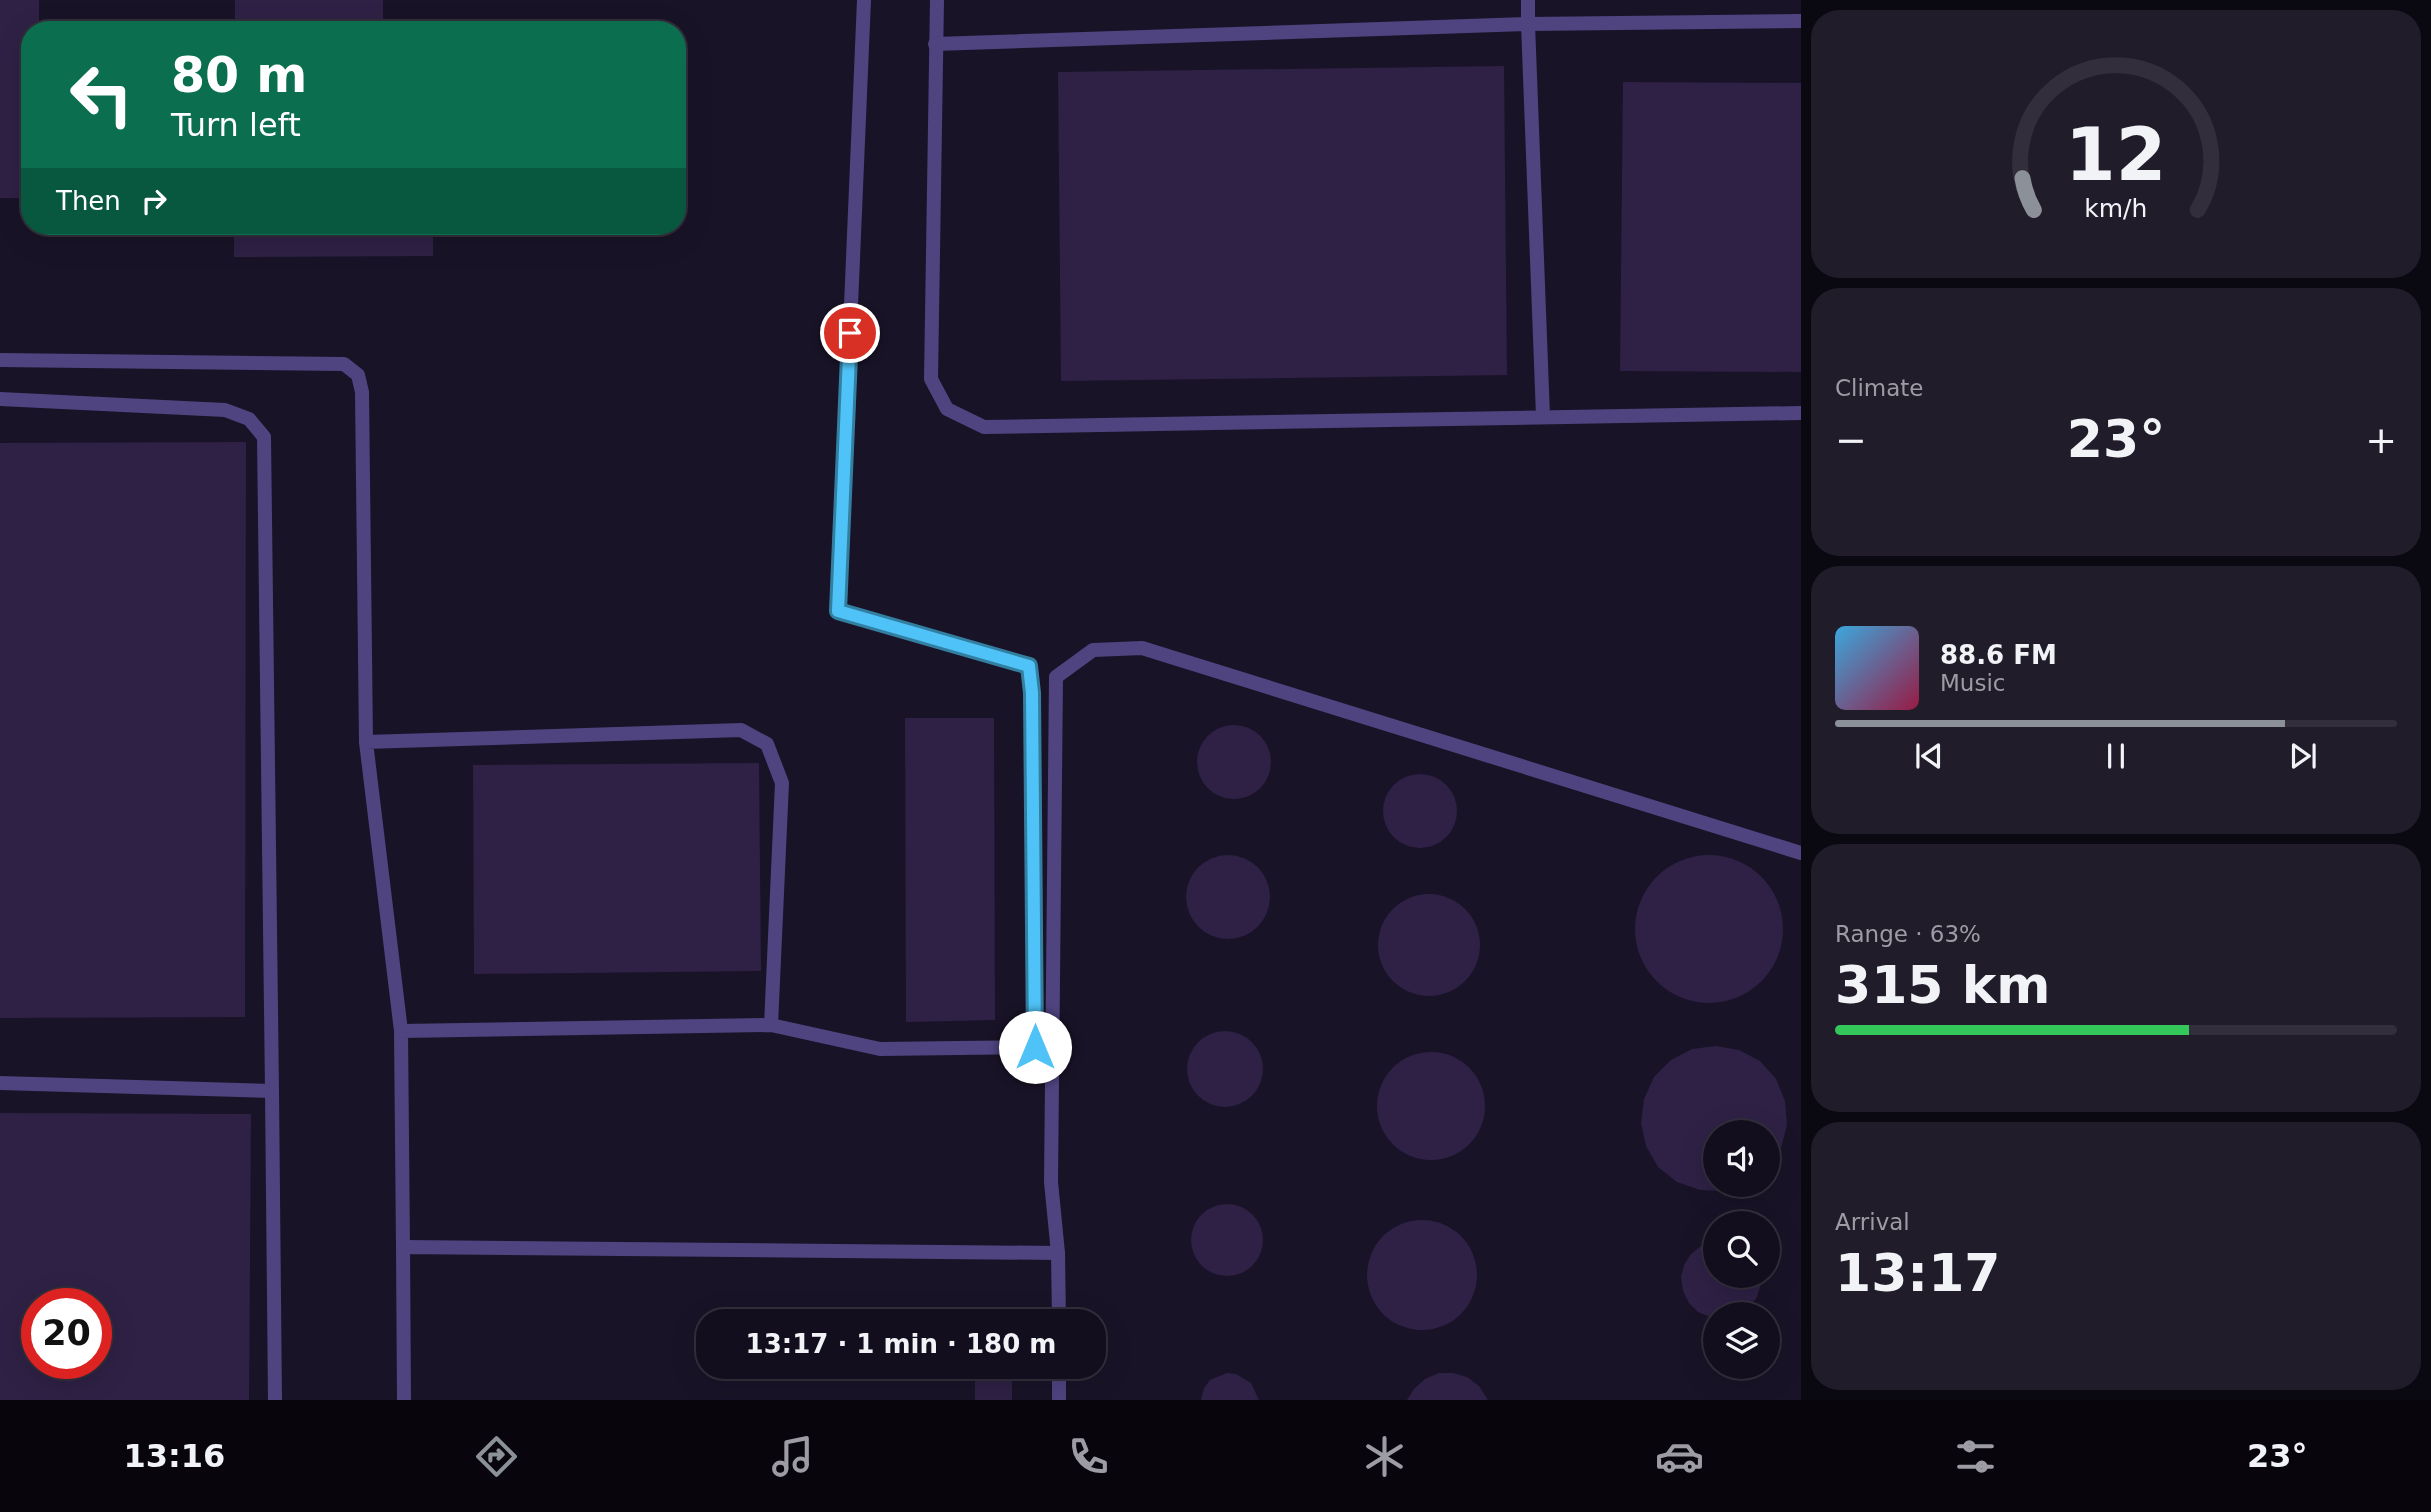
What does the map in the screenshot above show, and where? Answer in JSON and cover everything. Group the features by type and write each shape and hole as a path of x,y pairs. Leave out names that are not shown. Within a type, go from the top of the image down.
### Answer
{"lane":[{"path":"401,1031 771,1025 880,1049 1035,1047 1032,693 1029,666 838,611 863,0"},
{"path":"937,0 931,379 947,409 984,427 1801,412"},
{"path":"1528,0 1543,416"},
{"path":"935,44 1528,24 1801,21"},
{"path":"0,360 344,364 358,375 362,392 366,742 401,1031 404,1400"},
{"path":"0,399 225,410 249,419 264,437 275,1400"},
{"path":"1059,1309 1058,1253 1051,1182 1056,677 1093,650 1142,648 1801,853"},
{"path":"366,742 741,730 767,744 782,783 771,1025"},
{"path":"0,1083 272,1091"},
{"path":"403,1247 1058,1253"},
{"path":"1059,1379 1059,1400"}],"building":[{"path":"0,0 39,0 39,21 21,21 21,198 0,198"},
{"path":"235,0 383,0 383,21 235,21"},
{"path":"1504,66 1507,375 1061,381 1058,72"},
{"path":"1623,82 1801,83 1801,372 1620,371"},
{"path":"234,235 433,235 433,256 234,257"},
{"path":"246,442 245,1017 0,1018 0,443"},
{"path":"905,718 994,718 995,1020 906,1022"},
{"path":"1227,725 1241,725 1255,731 1265,741 1271,762 1265,783 1255,793 1241,799 1227,799 1213,793 1203,783 1197,769 1197,755 1203,741 1213,731"},
{"path":"759,763 761,971 474,974 473,765"},
{"path":"1420,774 1434,777 1446,785 1454,797 1457,811 1454,825 1446,837 1434,845 1420,848 1406,845 1394,837 1386,825 1383,811 1386,797 1394,785 1406,777"},
{"path":"1228,855 1244,858 1258,867 1267,881 1270,897 1267,913 1258,927 1244,936 1228,939 1212,936 1198,927 1189,913 1186,897 1189,881 1198,867 1212,858"},
{"path":"1709,855 1737,860 1761,877 1778,901 1783,929 1778,957 1761,981 1737,998 1709,1003 1681,998 1657,981 1640,957 1635,929 1640,901 1657,877 1681,860"},
{"path":"1429,894 1448,898 1465,909 1476,926 1480,945 1476,964 1465,981 1448,992 1429,996 1410,992 1393,981 1382,964 1378,945 1382,926 1393,909 1410,898"},
{"path":"1225,1031 1239,1034 1252,1042 1260,1055 1263,1069 1260,1083 1252,1096 1239,1104 1225,1107 1211,1104 1198,1096 1190,1083 1187,1069 1190,1055 1198,1042 1211,1034"},
{"path":"1716,1046 1739,1050 1760,1061 1776,1079 1785,1101 1787,1125 1780,1150 1780,1120 1703,1120 1703,1190 1677,1182 1658,1167 1646,1146 1641,1123 1644,1099 1654,1077 1671,1060 1692,1049"},
{"path":"1431,1052 1452,1057 1469,1068 1480,1085 1485,1106 1480,1127 1469,1144 1452,1155 1431,1160 1410,1155 1393,1144 1382,1127 1377,1106 1382,1085 1393,1068 1410,1057"},
{"path":"0,1113 251,1114 249,1400 0,1400"},
{"path":"1227,1204 1247,1210 1257,1220 1263,1240 1257,1260 1247,1270 1227,1276 1207,1270 1197,1260 1191,1240 1197,1220 1207,1210"},
{"path":"1422,1220 1443,1224 1461,1236 1473,1254 1477,1275 1473,1296 1461,1314 1443,1326 1422,1330 1401,1326 1383,1314 1371,1296 1367,1275 1371,1254 1383,1236 1401,1224"},
{"path":"1703,1245 1703,1288 1760,1288 1753,1302 1703,1302 1703,1314 1689,1303 1683,1291 1681,1277 1691,1254"},
{"path":"1227,1373 1236,1374 1251,1383 1259,1400 1201,1400 1204,1388 1210,1380"},
{"path":"1439,1373 1467,1377 1479,1386 1488,1400 1407,1400 1425,1379"},
{"path":"975,1379 1012,1379 1012,1400 975,1400"}],"route":[{"path":"850,333 838,611 1029,666 1032,693 1035,1047"}]}
